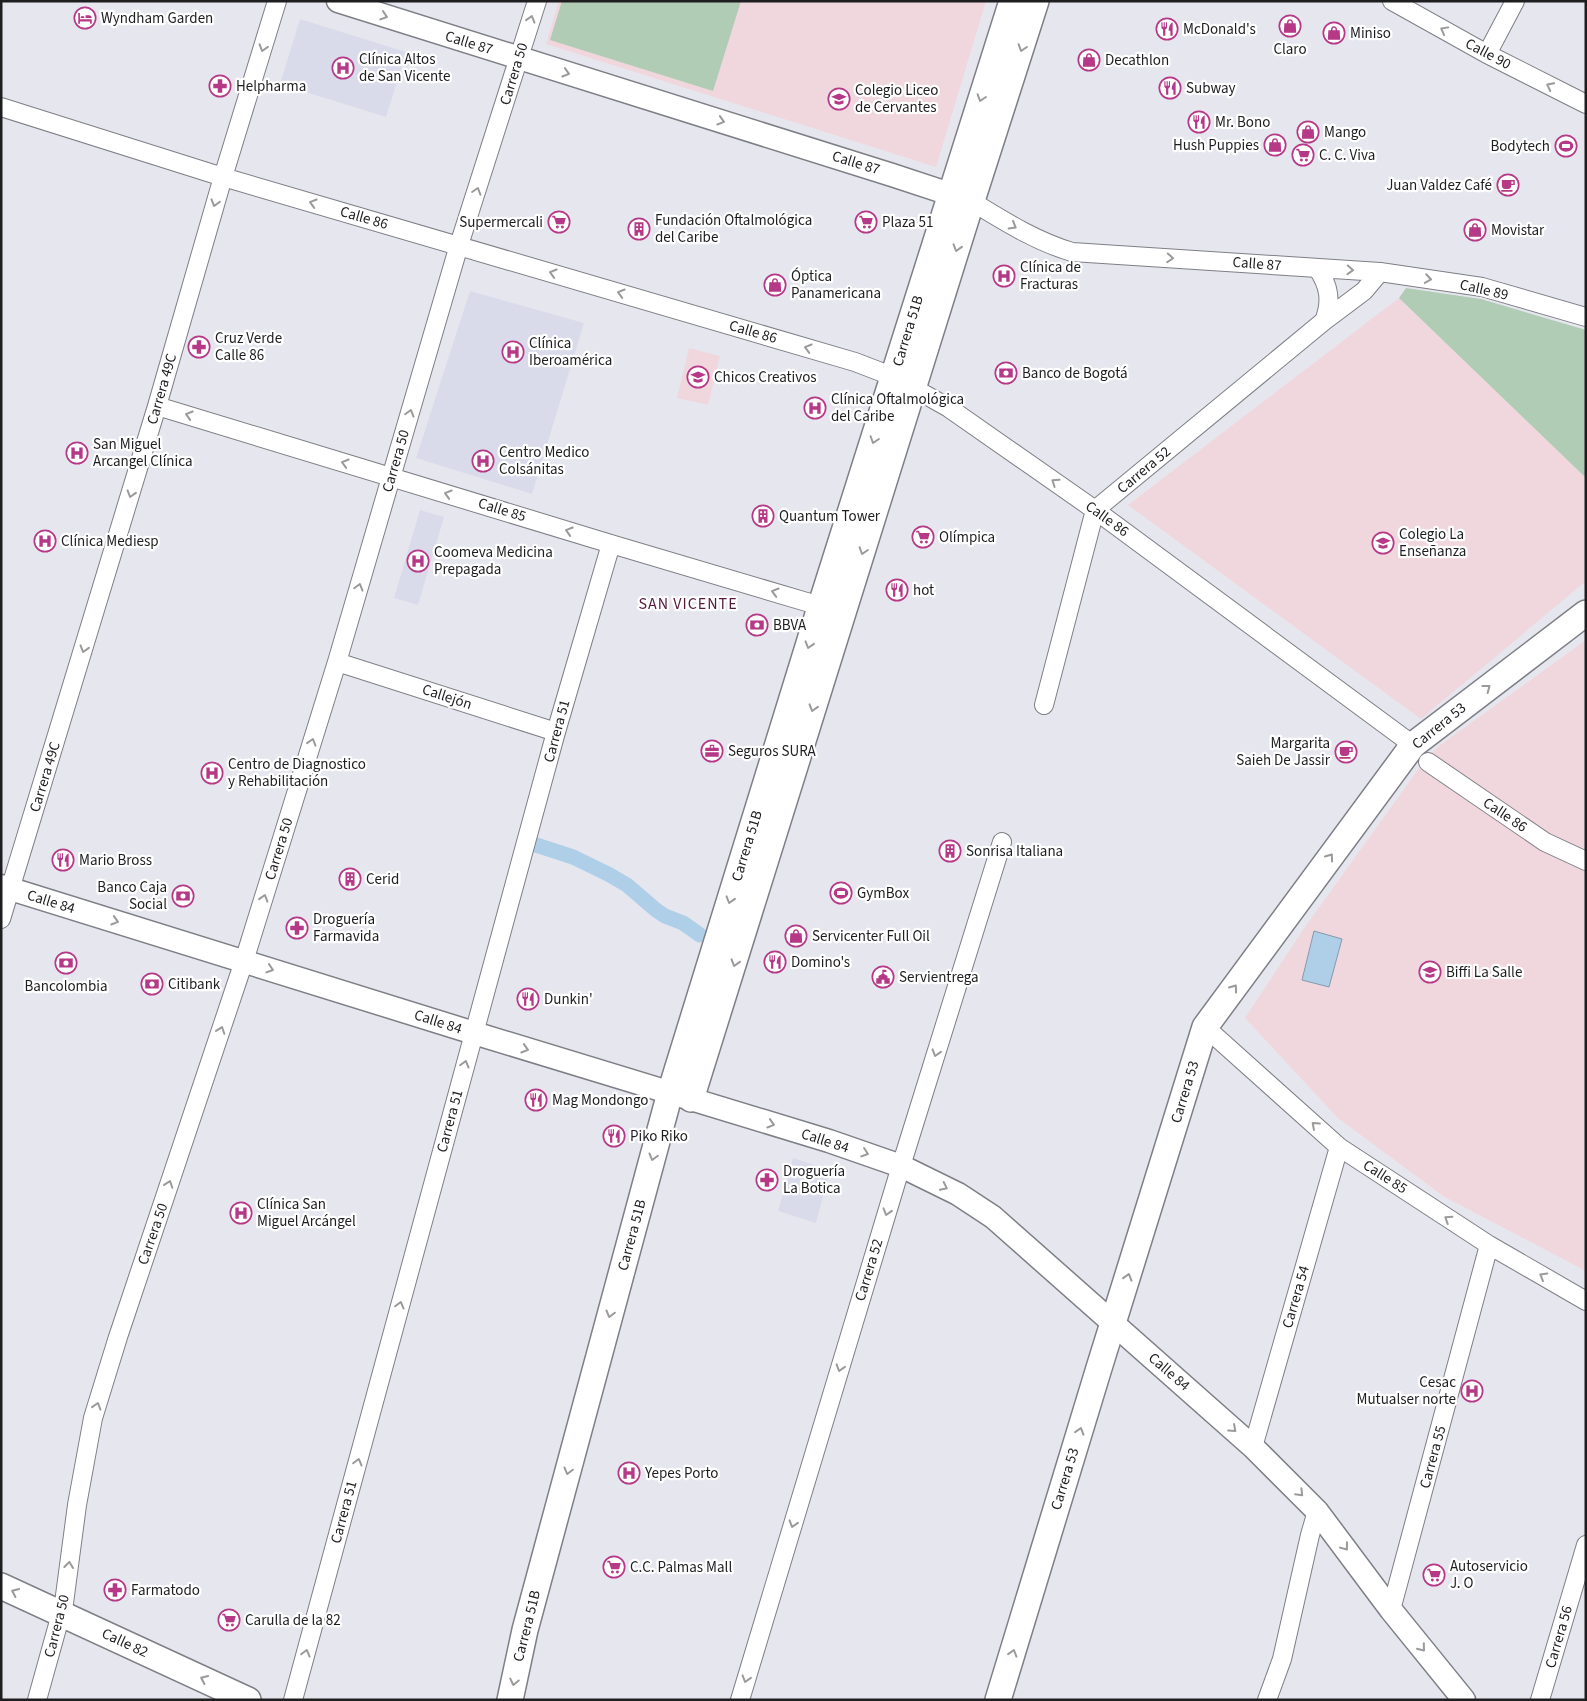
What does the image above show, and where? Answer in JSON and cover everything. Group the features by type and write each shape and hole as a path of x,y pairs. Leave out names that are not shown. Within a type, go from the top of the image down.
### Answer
{"main road":[{"name":"Carrera 51B","path":"681,1096 838,628 904,382 961,198 1012,1"},
{"name":"Carrera 51B","path":"961,198 1036,1"},
{"name":"Carrera 51B","path":"510,1700 525,1630 681,1096 819,611 904,382"},
{"name":"Carrera 53","path":"998,1700 1205,1027 1420,754 1586,613"},
{"name":"Calle 82","path":"1,1586 248,1700"}],"street":[{"name":"Carrera 49C","path":"1,919 6,888 158,406 223,177 277,1"},
{"name":"Calle 87","path":"338,1 961,198 1034,238 1051,246 1072,252 1380,272"},
{"name":"Carrera 50","path":"38,1700 64,1602 76,1505 94,1418 118,1337 244,961 337,662 460,245 536,1"},
{"name":"Calle 90","path":"1392,1 1487,54 1586,104"},
{"path":"1487,54 1516,1"},
{"name":"Calle 86","path":"1,107 223,177 854,362 904,382 950,408 1095,510 1420,754 1545,842 1586,861"},
{"path":"1317,268 1325,279 1330,300 1324,321"},
{"name":"Calle 89","path":"1380,272 1482,287 1586,317"},
{"name":"Carrera 52","path":"1095,510 1324,321 1364,291 1380,272"},
{"name":"Calle 85","path":"158,406 810,603 838,628"},
{"path":"1044,704 1095,510"},
{"name":"Carrera 51","path":"293,1700 556,732 611,544"},
{"name":"Callejón","path":"337,662 556,732"},
{"name":"Carrera 52","path":"740,1700 901,1166 1002,842"},
{"name":"Calle 84","path":"6,888 829,1141 901,1166 958,1194 993,1218 1253,1447 1317,1511 1391,1610 1464,1700"},
{"name":"Calle 85","path":"1205,1027 1339,1147 1489,1245 1586,1301"},
{"name":"Carrera 54","path":"1253,1447 1339,1147"},
{"name":"Carrera 55","path":"1391,1610 1489,1245"},
{"path":"1267,1700 1282,1659 1317,1511"},
{"name":"Carrera 56","path":"1540,1700 1586,1545"}],"shaded area":[{"name":"Colegio Liceo de Cervantes","path":"559,1 986,1 936,167 546,44"},
{"name":"Clínica Altos de San Vicente","path":"300,19 406,52 386,117 280,84"},
{"path":"470,291 584,323 532,494 416,458"},
{"name":"Colegio La Enseñanza","path":"1399,298 1586,478 1586,581 1421,719 1128,505"},
{"name":"Chicos Creativos","path":"689,348 720,356 708,405 677,398"},
{"name":"Coomeva Medicina Prepagada","path":"420,510 444,517 418,605 394,598"},
{"name":"Biffi La Salle","path":"1586,640 1586,1271 1443,1196 1338,1118 1245,1018 1305,927 1427,757 1439,746"},
{"path":"793,1158 830,1170 816,1223 778,1211"}],"green space":[{"path":"562,1 741,1 713,91 550,40"},
{"path":"1406,288 1481,299 1586,330 1586,478 1399,298"}],"water":[{"path":"1314,931 1342,939 1329,987 1302,980"}],"waterway":[{"path":"527,842 573,857 608,874 627,885 665,916 683,923 700,935"}],"place":[{"name":"Wyndham Garden","path":"85,18"},
{"name":"Claro","path":"1290,26"},
{"name":"McDonald's","path":"1167,29"},
{"name":"Miniso","path":"1334,33"},
{"name":"Decathlon","path":"1089,60"},
{"name":"Clínica Altos de San Vicente","path":"343,68"},
{"name":"Helpharma","path":"220,86"},
{"name":"Subway","path":"1170,88"},
{"name":"Colegio Liceo de Cervantes","path":"839,99"},
{"name":"Mr. Bono","path":"1199,122"},
{"name":"Mango","path":"1308,132"},
{"name":"Hush Puppies","path":"1275,145"},
{"name":"Bodytech","path":"1566,146"},
{"name":"C. C. Viva","path":"1303,155"},
{"name":"Juan Valdez Café","path":"1508,185"},
{"name":"Supermercali","path":"559,222"},
{"name":"Plaza 51","path":"866,222"},
{"name":"Fundación Oftalmológica del Caribe","path":"639,229"},
{"name":"Movistar","path":"1475,230"},
{"name":"Clínica de Fracturas","path":"1004,276"},
{"name":"Óptica Panamericana","path":"775,285"},
{"name":"Cruz Verde Calle 86","path":"199,347"},
{"name":"Clínica Iberoamérica","path":"513,352"},
{"name":"Banco de Bogotá","path":"1006,373"},
{"name":"Chicos Creativos","path":"698,377"},
{"name":"Clínica Oftalmológica del Caribe","path":"815,408"},
{"name":"San Miguel Arcangel Clínica","path":"77,453"},
{"name":"Centro Medico Colsánitas","path":"483,461"},
{"name":"Quantum Tower","path":"763,516"},
{"name":"Olímpica","path":"923,537"},
{"name":"Clínica Mediesp","path":"45,541"},
{"name":"Colegio La Enseñanza","path":"1383,543"},
{"name":"Coomeva Medicina Prepagada","path":"418,561"},
{"name":"hot","path":"897,590"},
{"name":"BBVA","path":"757,625"},
{"name":"Seguros SURA","path":"712,751"},
{"name":"Margarita Saieh De Jassir","path":"1346,752"},
{"name":"Centro de Diagnostico y Rehabilitación","path":"212,773"},
{"name":"Sonrisa Italiana","path":"950,851"},
{"name":"Mario Bross","path":"63,860"},
{"name":"Cerid","path":"350,879"},
{"name":"GymBox","path":"841,893"},
{"name":"Banco Caja Social","path":"183,896"},
{"name":"Droguería Farmavida","path":"297,928"},
{"name":"Servicenter Full Oil","path":"796,936"},
{"name":"Domino's","path":"775,962"},
{"name":"Bancolombia","path":"66,963"},
{"name":"Biffi La Salle","path":"1430,972"},
{"name":"Servientrega","path":"883,977"},
{"name":"Citibank","path":"152,984"},
{"name":"Dunkin'","path":"528,999"},
{"name":"Mag Mondongo","path":"536,1100"},
{"name":"Piko Riko","path":"614,1136"},
{"name":"Droguería La Botica","path":"767,1180"},
{"name":"Clínica San Miguel Arcángel","path":"241,1213"},
{"name":"Cesac Mutualser norte","path":"1472,1391"},
{"name":"Yepes Porto","path":"629,1473"},
{"name":"C.C. Palmas Mall","path":"614,1567"},
{"name":"Autoservicio J. O","path":"1434,1575"},
{"name":"Farmatodo","path":"115,1590"},
{"name":"Carulla de la 82","path":"229,1620"}],"district":[{"name":"SAN VICENTE","path":"688,604"}]}
